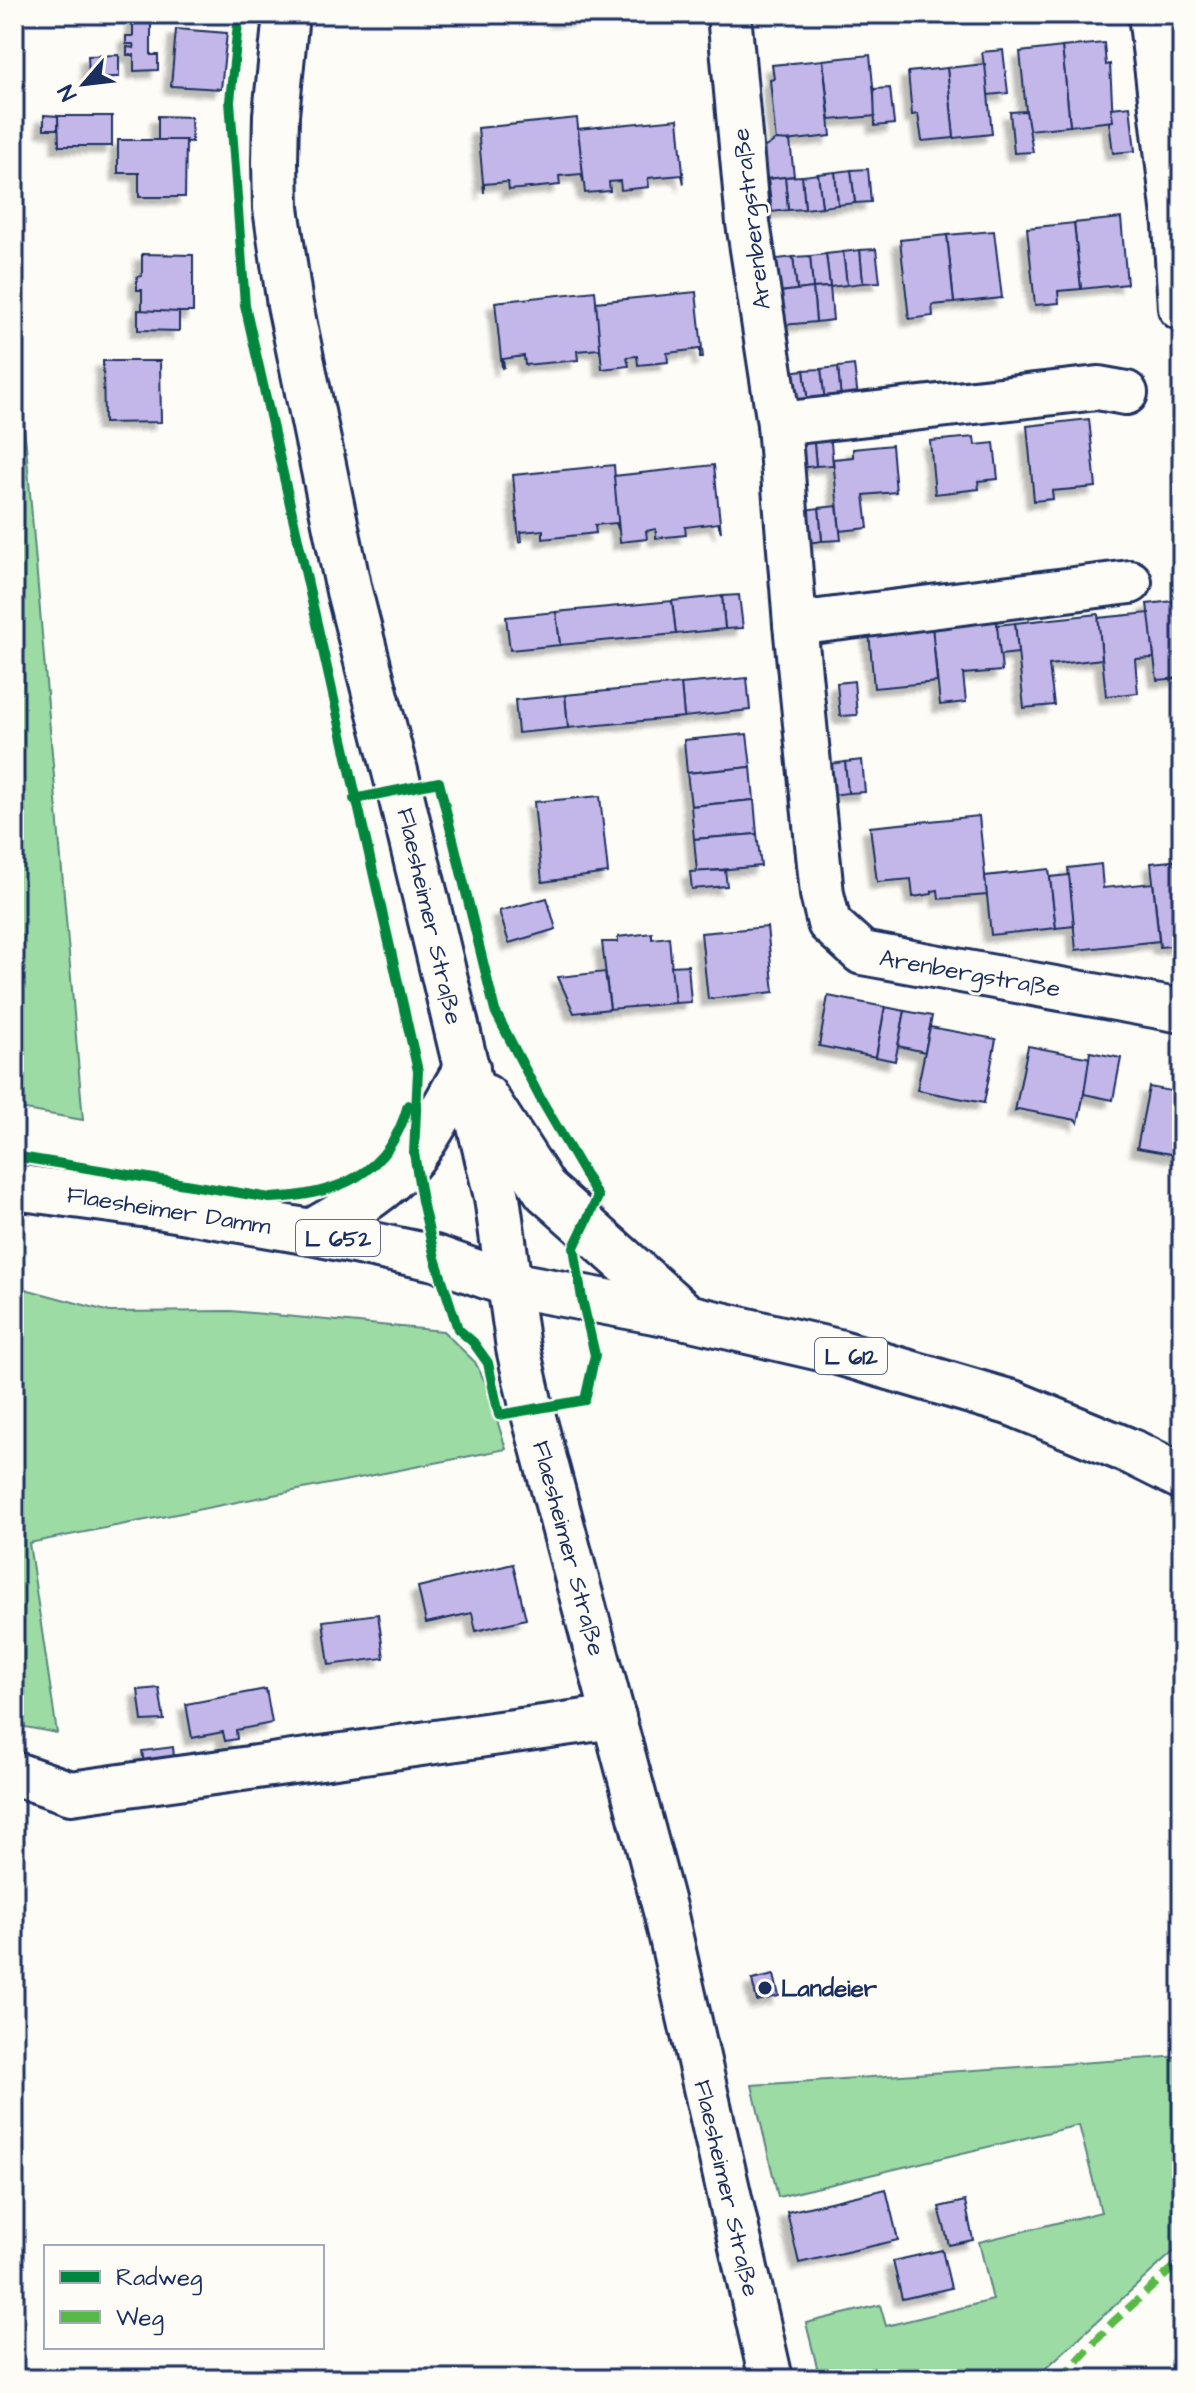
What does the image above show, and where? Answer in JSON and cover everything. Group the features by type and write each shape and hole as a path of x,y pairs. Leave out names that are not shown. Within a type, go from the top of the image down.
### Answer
{"main road":[{"name":"Flaesheimer Straße","path":"286,14 276,115 275,162 276,208 290,305 349,591 497,1197 509,1284"},
{"path":"311,1232 357,1206 398,1173 467,1068 546,1191 687,1317"},
{"name":"Flaesheimer Damm","path":"14,1187 164,1207 311,1232 435,1258 509,1284"},
{"name":"L 612","path":"509,1284 687,1317 838,1352 1012,1403 1134,1453 1182,1477"}],"street":[{"name":"Arenbergstraße","path":"729,14 748,223 779,424 822,894 829,923 862,953 1182,1011"},
{"path":"1150,14 1175,225 1180,308"},
{"path":"779,424 1098,388 1126,393"},
{"path":"795,624 1130,582"},
{"name":"Flaesheimer Straße","path":"509,1284 518,1348 532,1410 665,1911 771,2379"},
{"path":"16,1774 71,1793 614,1717"}],"green space":[{"path":"14,344 26,445 83,1120 14,1108"},
{"path":"1182,426 1182,533 1174,485"},
{"path":"14,1286 110,1312 231,1311 443,1331 475,1362 485,1382 506,1449 29,1543 57,1733 14,1725"},
{"path":"1182,2056 1182,2244 1034,2379 820,2379 806,2323 880,2305 886,2326 993,2300 979,2242 1101,2212 1079,2125 778,2197 752,2085"}],"building":[{"path":"556,14 582,14 582,18 557,20"},
{"path":"133,17 151,18 151,55 158,55 158,70 134,71 134,55 127,55 127,47 134,48 133,44 126,44 126,36 133,36"},
{"path":"176,29 227,33 221,89 171,86"},
{"path":"1104,43 1106,65 1110,64 1113,121 1070,126 1062,47"},
{"path":"1062,47 1070,126 1028,130 1020,52"},
{"path":"1003,50 1008,93 988,95 982,52"},
{"path":"119,55 119,77 89,77 88,56"},
{"path":"870,55 876,116 830,120 823,60"},
{"path":"823,60 831,136 776,142 770,80 774,79 772,65"},
{"path":"985,64 992,134 954,138 947,68"},
{"path":"947,68 954,138 922,141 918,114 912,115 908,72"},
{"path":"890,88 894,124 875,126 874,89"},
{"path":"1130,106 1135,151 1113,153 1109,122 1113,121 1111,108"},
{"path":"1026,111 1033,152 1014,153 1010,112"},
{"path":"44,115 58,116 58,129 44,129"},
{"path":"58,116 112,116 112,146 59,146"},
{"path":"158,116 191,117 192,142 158,140"},
{"path":"577,118 584,183 581,174 559,176 560,185 509,190 508,182 484,184 484,193 478,128"},
{"path":"678,119 684,184 682,175 648,178 649,187 621,190 620,181 609,182 610,191 585,193 578,129"},
{"path":"118,140 186,140 185,197 139,197 139,173 118,173"},
{"path":"776,140 790,141 794,176 766,179 762,149"},
{"path":"868,169 871,202 855,203 851,170"},
{"path":"851,170 855,203 838,205 835,172"},
{"path":"835,172 838,205 822,207 818,174"},
{"path":"818,174 822,207 805,209 802,176"},
{"path":"802,176 805,209 788,210 785,177"},
{"path":"785,177 788,210 772,212 768,179"},
{"path":"1121,218 1127,284 1081,289 1074,223"},
{"path":"1074,223 1081,289 1058,291 1059,303 1035,305 1027,228"},
{"path":"994,231 1002,298 954,303 947,235"},
{"path":"947,235 954,303 932,305 933,316 909,319 900,240"},
{"path":"876,249 880,282 863,283 860,250"},
{"path":"860,250 863,283 847,285 843,252"},
{"path":"843,252 847,285 830,287 826,254"},
{"path":"142,254 193,255 193,312 142,312 142,290 137,290 137,277 142,276"},
{"path":"826,254 830,287 813,288 810,256"},
{"path":"810,256 813,288 797,290 793,257"},
{"path":"793,257 797,290 780,292 777,259"},
{"path":"830,287 833,320 816,322 813,288"},
{"path":"813,288 816,322 783,325 780,292"},
{"path":"595,291 602,357 599,349 577,351 578,360 525,365 524,356 503,359 502,368 495,302"},
{"path":"696,292 703,358 700,358 700,349 667,353 668,362 638,365 637,356 627,357 629,366 602,369 596,302"},
{"path":"138,310 179,312 179,331 138,330"},
{"path":"103,361 160,361 161,422 104,423"},
{"path":"854,365 858,398 841,400 838,367"},
{"path":"838,367 841,400 825,402 821,369"},
{"path":"821,369 825,402 808,404 804,370"},
{"path":"804,370 808,404 791,405 789,372"},
{"path":"1089,419 1096,487 1052,491 1053,499 1034,501 1027,426"},
{"path":"830,431 833,465 816,466 813,433"},
{"path":"795,432 813,433 816,466 798,468"},
{"path":"974,437 975,445 994,443 998,479 978,481 979,489 935,494 930,441"},
{"path":"892,445 896,492 864,495 868,528 840,531 833,459 853,457 853,449"},
{"path":"614,465 619,531 616,523 595,525 596,533 543,539 543,530 521,532 522,541 519,542 513,475"},
{"path":"714,465 721,532 718,523 685,527 686,535 656,538 656,529 646,531 647,539 620,542 614,476"},
{"path":"837,506 841,540 822,541 819,508"},
{"path":"819,508 822,541 807,543 803,510"},
{"path":"739,595 743,628 725,629 722,596"},
{"path":"722,596 725,629 676,634 672,601"},
{"path":"1182,600 1182,678 1157,680 1147,604"},
{"path":"672,601 676,634 560,645 556,612"},
{"path":"556,612 560,645 510,650 506,617"},
{"path":"1149,613 1154,658 1135,659 1138,693 1106,696 1098,618"},
{"path":"1098,614 1102,659 1049,665 1054,705 1024,708 1015,623"},
{"path":"997,621 1002,671 963,674 966,702 940,705 932,628"},
{"path":"1015,623 1018,653 1000,655 997,625"},
{"path":"932,625 937,682 874,688 869,632"},
{"path":"747,678 750,710 684,717 681,684"},
{"path":"854,681 857,715 840,716 837,683"},
{"path":"681,684 684,717 568,728 565,695"},
{"path":"565,695 568,728 518,733 515,700"},
{"path":"747,734 751,767 687,773 684,740"},
{"path":"862,760 865,792 848,793 845,762"},
{"path":"845,762 848,793 832,795 829,764"},
{"path":"751,767 754,800 691,806 687,773"},
{"path":"600,796 608,873 542,882 534,802"},
{"path":"754,800 757,834 694,839 691,806"},
{"path":"979,816 987,895 939,899 938,890 913,897 911,879 877,882 870,827"},
{"path":"757,834 761,866 697,872 694,839"},
{"path":"1182,860 1182,945 1160,947 1151,863"},
{"path":"1101,864 1103,888 1153,883 1159,941 1076,950 1068,868"},
{"path":"1049,869 1056,928 991,935 985,876"},
{"path":"725,870 727,886 692,889 690,872"},
{"path":"1069,875 1074,926 1056,928 1050,877"},
{"path":"547,898 556,929 509,943 499,911"},
{"path":"767,927 774,992 708,999 701,933"},
{"path":"652,933 652,939 669,937 675,1003 610,1009 602,942 618,942 618,937"},
{"path":"688,965 691,1002 675,1003 671,966"},
{"path":"605,972 610,1009 574,1013 558,977"},
{"path":"828,996 885,1007 876,1057 819,1046"},
{"path":"885,1007 905,1011 895,1061 876,1057"},
{"path":"905,1011 932,1016 925,1052 898,1046"},
{"path":"930,1027 996,1039 984,1103 917,1090"},
{"path":"1028,1046 1091,1058 1078,1123 1076,1120 1018,1109 1015,1111"},
{"path":"1090,1052 1121,1058 1113,1100 1084,1094"},
{"path":"1149,1087 1182,1093 1182,1156 1137,1148"},
{"path":"513,1564 526,1619 476,1631 472,1613 426,1623 418,1587"},
{"path":"378,1614 384,1658 329,1665 323,1621"},
{"path":"159,1688 164,1720 142,1721 138,1690"},
{"path":"266,1689 272,1723 236,1730 237,1739 225,1741 223,1732 192,1738 186,1704"},
{"path":"173,1747 175,1766 145,1770 142,1751"},
{"name":"Landeier","path":"774,1975 779,1996 757,2001 752,1980"},
{"path":"886,2189 898,2240 799,2263 787,2212"},
{"path":"965,2201 973,2240 949,2245 939,2207"},
{"path":"942,2250 951,2288 902,2299 893,2261"}],"marked path":[{"path":"1061,2379 1113,2322 1182,2260"}],"cycle path":[{"path":"239,14 230,101 245,305 418,1071 414,1153 435,1258 458,1329 473,1342 488,1363 499,1415 585,1400 595,1355 574,1247 598,1197 539,1096 495,1011 439,782 354,799"},
{"path":"14,1156 270,1198 294,1196 338,1186 374,1164 388,1149 408,1105"}],"place":[{"name":"Landeier","path":"765,1988"}]}
